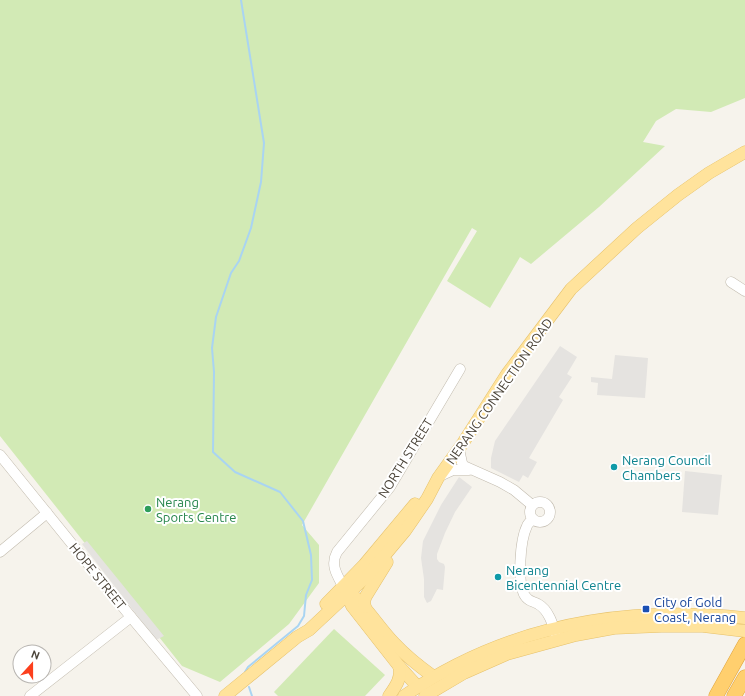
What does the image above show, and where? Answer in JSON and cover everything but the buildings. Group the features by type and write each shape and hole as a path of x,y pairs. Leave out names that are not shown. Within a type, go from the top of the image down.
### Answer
{"highway":[{"path":"716,696 743,646"},
{"path":"734,696 745,676"}],"main road":[{"name":"NERANG CONNECTION ROAD","path":"297,637 304,625 375,567 405,532 427,499 439,477 459,449 507,374 571,289 637,228 678,195 709,173 745,152"},
{"name":"NERANG CONNECTION ROAD","path":"225,696 297,637 308,630 333,608 364,565 439,477"},
{"path":"365,607 364,601 366,596 405,532"},
{"name":"NORTH STREET","path":"346,591 365,607 393,642 404,653 438,681"},
{"name":"NORTH STREET","path":"346,591 352,606 421,691"},
{"path":"333,608 346,611 369,627"},
{"path":"404,696 427,688 475,656 554,628 613,618 651,614 745,618"},
{"path":"438,681 464,673 507,654 601,630 643,626 703,626 745,631"},
{"path":"389,696 400,677 400,666"}],"street":[{"path":"731,282 745,291"},
{"name":"NORTH STREET","path":"346,591 334,565 334,557 336,552 390,487 460,369"},
{"path":"459,449 462,464 469,470 500,482 514,490 532,505"},
{"name":"HOPE STREET","path":"0,455 197,696"},
{"path":"439,477 453,470 469,470"},
{"path":"539,502 546,504 550,508 548,519 543,522 538,522 533,519 530,515 532,505 539,502"},
{"path":"0,552 47,513"},
{"path":"533,519 529,523 524,533 521,567 522,586 525,596 529,601 539,604 544,609 554,628 557,640"},
{"path":"30,696 131,617"}],"green space":[{"path":"0,0 745,0 745,98 711,112 676,109 656,121 643,142 665,146 599,207 531,264 520,257 490,308 447,281 477,231 472,228 302,525 319,545 319,583 289,624 220,682 182,666 0,436"},
{"path":"334,629 385,675 365,696 278,696 274,692"}],"shaded area":[{"path":"560,346 577,357 567,374 572,377 559,397 563,400 529,458 537,462 528,478 523,475 519,482 491,468 491,458 495,441"},
{"path":"615,355 648,358 645,398 597,395 598,383 591,382 591,377 612,379"},
{"path":"685,471 722,475 718,515 682,512"},
{"path":"459,477 472,487 455,512 437,554 437,559 439,562 444,564 445,567 443,590 437,589 431,601 427,603 424,597 424,579 421,558 423,541 441,505"},
{"path":"87,541 164,636 156,640 82,544"}],"waterway":[{"path":"241,0 264,143 261,182 251,228 239,261 231,273 216,317 212,348 214,372 213,452 235,472 280,492 303,521 311,555 312,580 306,595 304,616 298,626 248,667 245,672"},
{"path":"249,687 252,696"}],"place":[{"name":"Nerang Council Chambers","path":"614,467"},
{"name":"Nerang Sports Centre","path":"148,509"},
{"name":"Nerang Bicentennial Centre","path":"498,577"},
{"name":"City of Gold Coast, Nerang","path":"646,609"}]}
